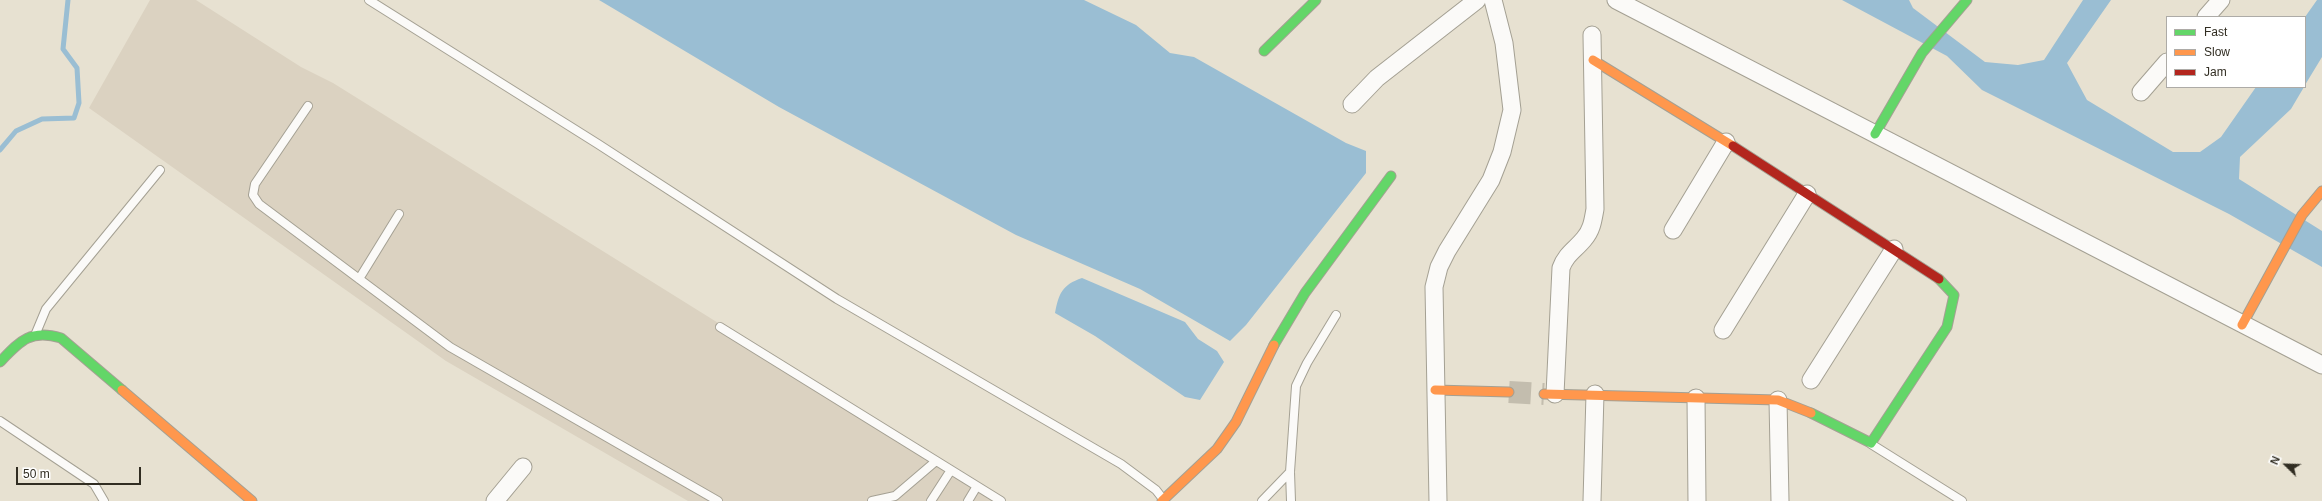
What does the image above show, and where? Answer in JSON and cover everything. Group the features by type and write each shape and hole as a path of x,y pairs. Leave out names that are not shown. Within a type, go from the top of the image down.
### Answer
{"street":[{"path":"1264,51 1316,0"},
{"path":"1352,104 1377,78 1477,0"},
{"path":"1438,501 1434,293 1439,267 1491,180 1502,152 1512,110 1504,43 1493,0"},
{"path":"1616,0 2242,325 2322,365"},
{"path":"1875,134 1922,53 1967,0"},
{"path":"2207,16 2220,0"},
{"path":"1592,35 1594,209 1591,227 1584,239 1565,258 1561,268 1549,394 1595,394 1778,400 1795,405 1870,443 1947,327 1954,295 1944,282 1894,249 1726,142 1593,60"},
{"path":"2141,92 2166,63"},
{"path":"1673,230 1726,142"},
{"path":"1163,500 1213,454 1225,438 1236,422 1267,356 1305,293 1391,176"},
{"path":"2242,325 2302,215 2322,191"},
{"path":"1723,330 1807,194"},
{"path":"1811,380 1894,249"},
{"path":"0,362 24,338 36,333 49,333 62,338 252,501"},
{"path":"1435,390 1509,392"},
{"path":"1592,501 1595,394"},
{"path":"1696,398 1697,501"},
{"path":"1778,400 1780,501"},
{"path":"495,501 523,467"}],"lane":[{"path":"369,0 598,144 837,299 1121,464 1156,490 1163,500"},
{"path":"308,106 255,184 253,194 259,204 450,347 718,501"},
{"path":"36,333 46,309 160,170"},
{"path":"359,279 399,214"},
{"path":"1291,501 1290,472 1296,386 1307,363 1336,315"},
{"path":"720,327 1001,501"},
{"path":"0,421 94,484 104,501"},
{"path":"1870,443 1962,501"},
{"path":"872,501 895,496 936,461"},
{"path":"931,501 951,470"},
{"path":"1262,501 1290,472"},
{"path":"968,501 977,486"}],"shaded area":[{"path":"150,0 196,0 301,67 333,83 1004,501 688,501 446,361 89,108"}],"water":[{"path":"599,0 1084,0 1136,25 1170,53 1194,57 1346,143 1366,151 1366,173 1246,325 1230,341 1140,289 1016,235 779,107"},
{"path":"1842,0 1909,0 1913,8 1985,62 2018,65 2044,60 2083,0 2111,0 2067,63 2087,100 2173,152 2200,152 2221,137 2255,88 2303,88 2291,109 2240,157 2239,179 2322,231 2322,267 2229,214 1982,90 1947,56"},
{"path":"2317,0 2322,0 2322,57 2306,83 2306,16"},
{"path":"1082,278 1185,322 1198,339 1217,351 1224,362 1200,400 1185,397 1095,336 1055,313 1062,291 1070,284"}],"waterway":[{"path":"0,150 16,131 42,119 74,118 79,103 77,68 63,49 68,0"}],"tunnel":[{"path":"1509,392 1544,394"}],"traffic: fast":[{"path":"1264,51 1316,0"},
{"path":"1875,134 1922,53 1967,0"},
{"path":"1274,345 1305,293 1391,176"},
{"path":"1811,413 1871,443 1947,327 1954,295 1939,279"},
{"path":"0,362 20,343 33,336 41,335 61,338 122,390"}],"traffic: slow":[{"path":"1593,60 1733,146"},
{"path":"2242,325 2302,215 2322,191"},
{"path":"1162,501 1217,449 1236,422 1274,345"},
{"path":"122,390 252,501"},
{"path":"1435,390 1509,392"},
{"path":"1544,394 1778,400 1811,413"}],"traffic: jam":[{"path":"1733,146 1939,279"}]}
